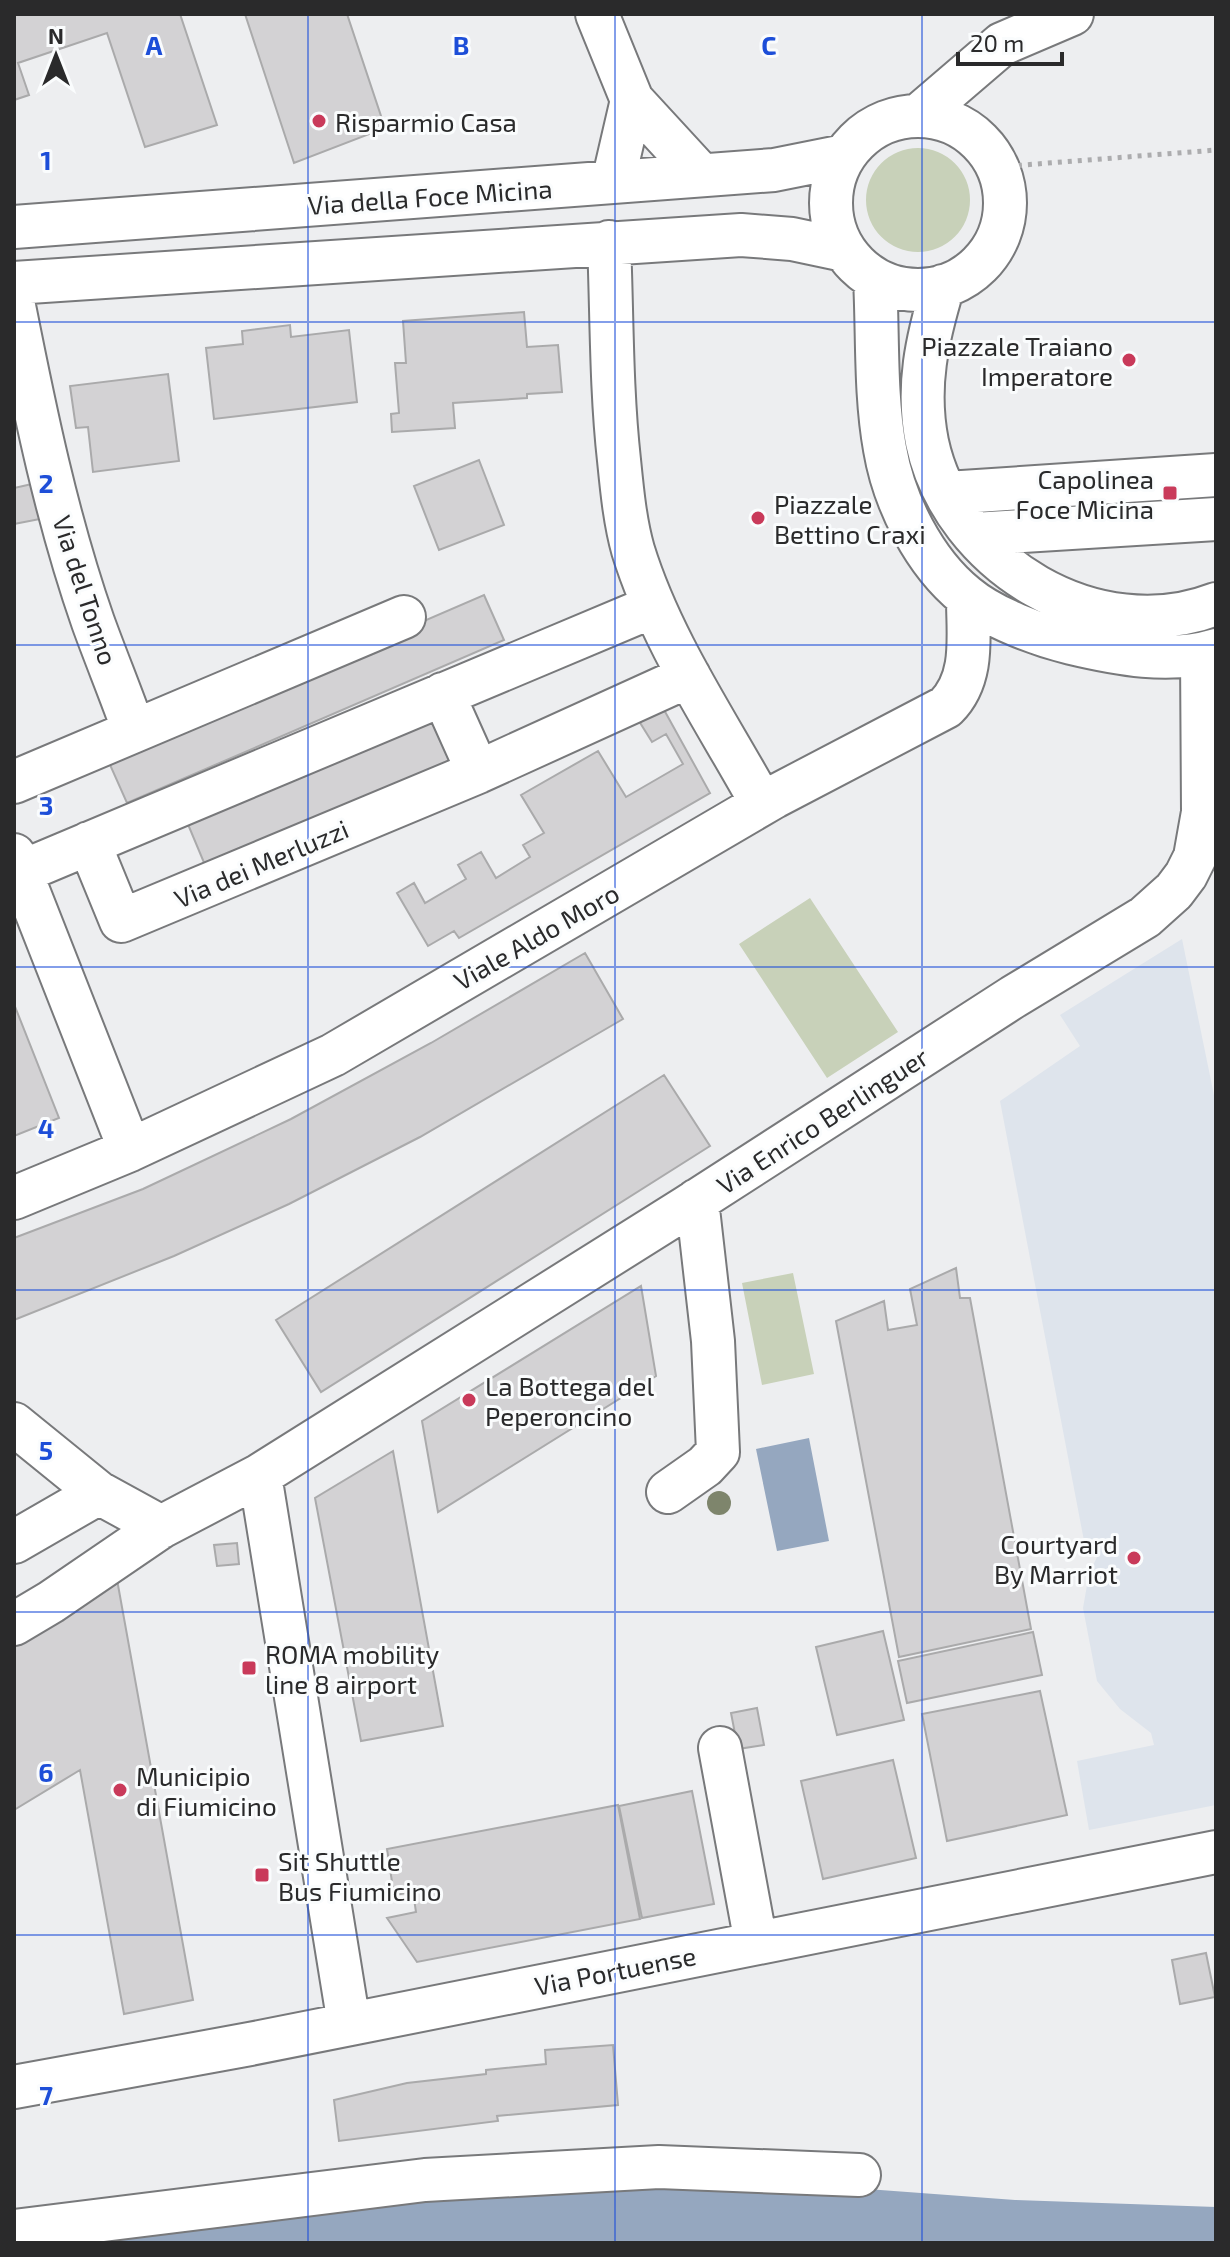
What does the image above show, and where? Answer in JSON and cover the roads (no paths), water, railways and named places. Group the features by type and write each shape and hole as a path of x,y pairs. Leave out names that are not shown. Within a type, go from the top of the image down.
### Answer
{"street":[{"path":"597,14 632,100 701,175"},
{"path":"918,116 1002,44 1072,14"},
{"path":"613,182 632,100"},
{"path":"918,116 946,120 972,134 998,167 1003,181 1005,211 998,239 970,273 943,286 916,290 888,285 875,279 844,250 833,224 831,195 837,168 853,144 889,120 918,116"},
{"name":"Via della Foce Micina","path":"14,227 774,170 844,156"},
{"path":"14,283 741,235 792,239 844,250"},
{"path":"609,242 614,411 622,490 633,549 654,606 689,676 762,804"},
{"path":"875,279 885,448 893,484 935,563 968,599 1020,627 1117,653 1164,657 1209,652"},
{"path":"943,286 927,338 921,379 928,445 947,493 974,534 1009,570 1050,596 1086,608 1124,614 1166,615 1201,610 1216,604"},
{"name":"Via del Tonno","path":"14,306 31,396 60,511 92,620 134,731"},
{"path":"947,493 1216,475"},
{"path":"974,534 1216,519"},
{"name":"Viale Aldo Moro","path":"14,1198 130,1150 333,1055 762,804 946,707 962,687 966,670 968,599"},
{"path":"130,1150 17,864 89,843 654,606"},
{"path":"14,782 404,617"},
{"name":"Via Enrico Berlinguer","path":"14,1624 161,1527 260,1475 1013,997 1145,917 1174,891 1195,857 1203,812 1209,652"},
{"name":"Via dei Merluzzi","path":"89,843 121,921 478,772 689,676"},
{"path":"443,694 478,772"},
{"path":"668,1492 705,1466 718,1452 713,1341 697,1200"},
{"path":"14,1424 99,1493 161,1527"},
{"path":"260,1475 349,2024"},
{"path":"14,1542 99,1493"},
{"path":"720,1748 756,1943"},
{"name":"Via Portuense","path":"14,2087 349,2024 1216,1852"},
{"path":"14,2231 425,2180 659,2167 859,2175"}],"water":[{"path":"809,1438 829,1541 777,1551 756,1449"},
{"path":"813,2185 1015,2200 1216,2207 1216,2243 14,2243 547,2189"}],"place":[{"name":"Risparmio Casa","path":"319,121"},
{"name":"Piazzale Traiano Imperatore","path":"1129,360"},
{"name":"Capolinea Foce Micina","path":"1170,493"},
{"name":"Piazzale Bettino Craxi","path":"758,518"},
{"name":"La Bottega del Peperoncino","path":"469,1400"},
{"name":"Courtyard By Marriot","path":"1134,1558"},
{"name":"ROMA mobility line 8 airport","path":"249,1668"},
{"name":"Municipio di Fiumicino","path":"120,1790"},
{"name":"Sit Shuttle Bus Fiumicino","path":"262,1875"}]}
